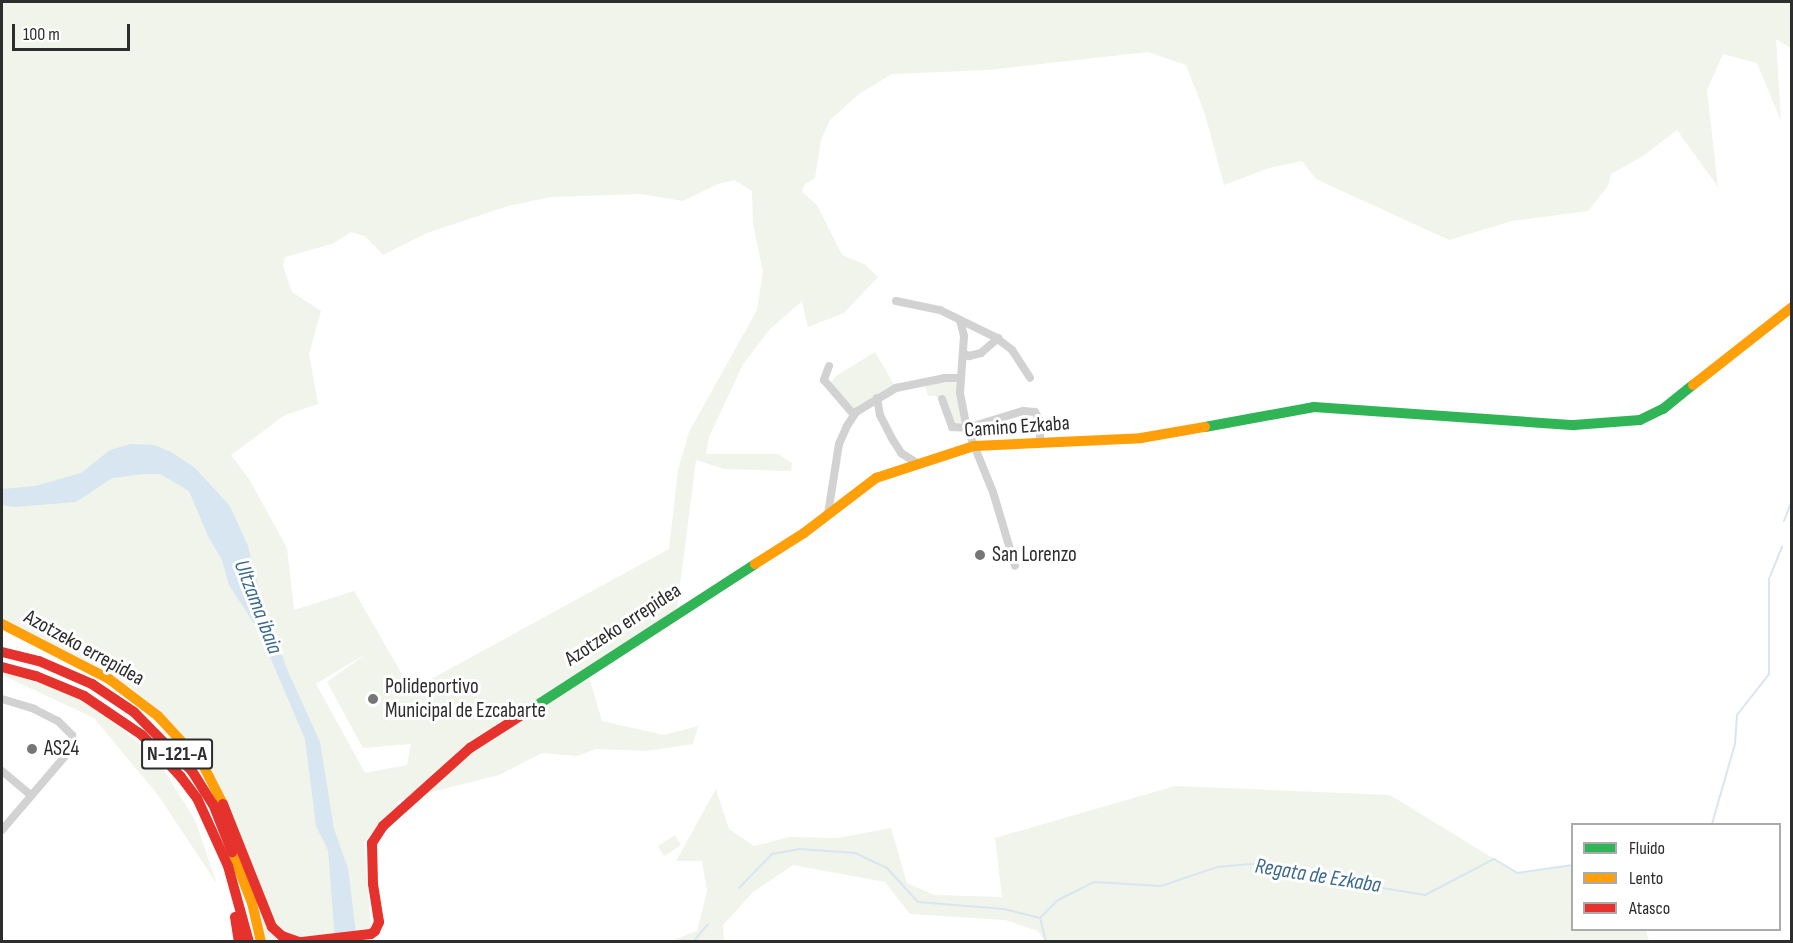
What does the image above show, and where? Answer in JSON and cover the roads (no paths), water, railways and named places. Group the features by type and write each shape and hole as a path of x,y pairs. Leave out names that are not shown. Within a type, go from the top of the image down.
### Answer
{"main road":[{"name":"Camino Ezkaba","path":"898,470 974,446 1142,438 1314,406 1574,425 1640,420 1663,409 1791,307"},
{"name":"Azotzeko errepidea","path":"2,624 109,679 159,716 203,765 218,791 273,927 282,936 305,941 371,934 379,922 373,884 372,843 382,826 442,772 470,748 795,539 876,478 898,470"},
{"name":"N-121-A","path":"2,652 39,661 92,684 134,712 169,745 192,771 213,804 252,903 261,942"},
{"name":"N-121-A","path":"2,667 36,676 84,696 141,735 181,777 202,809 228,867 249,942"},
{"path":"202,809 232,903 239,942"}],"street":[{"path":"896,301 940,310 998,338 1012,350 1030,378"},
{"path":"960,320 964,336 960,378 967,428 993,492 1015,566"},
{"path":"963,353 969,356 981,353 998,338"},
{"path":"829,366 824,380 854,415"},
{"path":"828,514 839,444 854,415 877,398 896,388 945,378 960,378"},
{"path":"877,398 880,415 892,440 901,453 917,463"},
{"path":"942,399 952,427 967,428 1023,411 1035,412 1040,421 1040,443"},
{"path":"2,699 34,709 58,721 72,735 72,748 2,830"},
{"path":"2,771 31,795"}],"water":[{"name":"Ultzama ibaia","path":"131,444 154,445 171,452 195,468 230,506 248,546 259,589 287,669 320,742 334,829 348,868 357,941 335,941 328,850 316,826 305,739 259,631 229,585 222,560 208,536 189,491 160,474 143,474 112,478 76,502 14,507 2,505 2,489 35,486 81,473 110,450"}],"waterway":[{"name":"Regata de Ezkaba","path":"1784,521 1792,500"},
{"name":"Regata de Ezkaba","path":"1712,823 1735,744 1737,715 1769,674 1769,579 1782,546"},
{"name":"Regata de Ezkaba","path":"739,888 772,854 799,849 855,853 887,868 918,902 1004,909 1040,918"},
{"name":"Regata de Ezkaba","path":"1040,918 1058,900 1094,882 1161,886 1217,867 1263,863 1324,872 1370,886 1425,895 1494,859 1517,873 1571,865"},
{"path":"1040,918 1046,942"},
{"name":"Regata de Ezkaba","path":"693,942 708,924"}],"place":[{"name":"San Lorenzo","path":"980,555"},
{"name":"Polideportivo Municipal de Ezcabarte","path":"373,699"},
{"name":"AS24","path":"32,749"}]}
